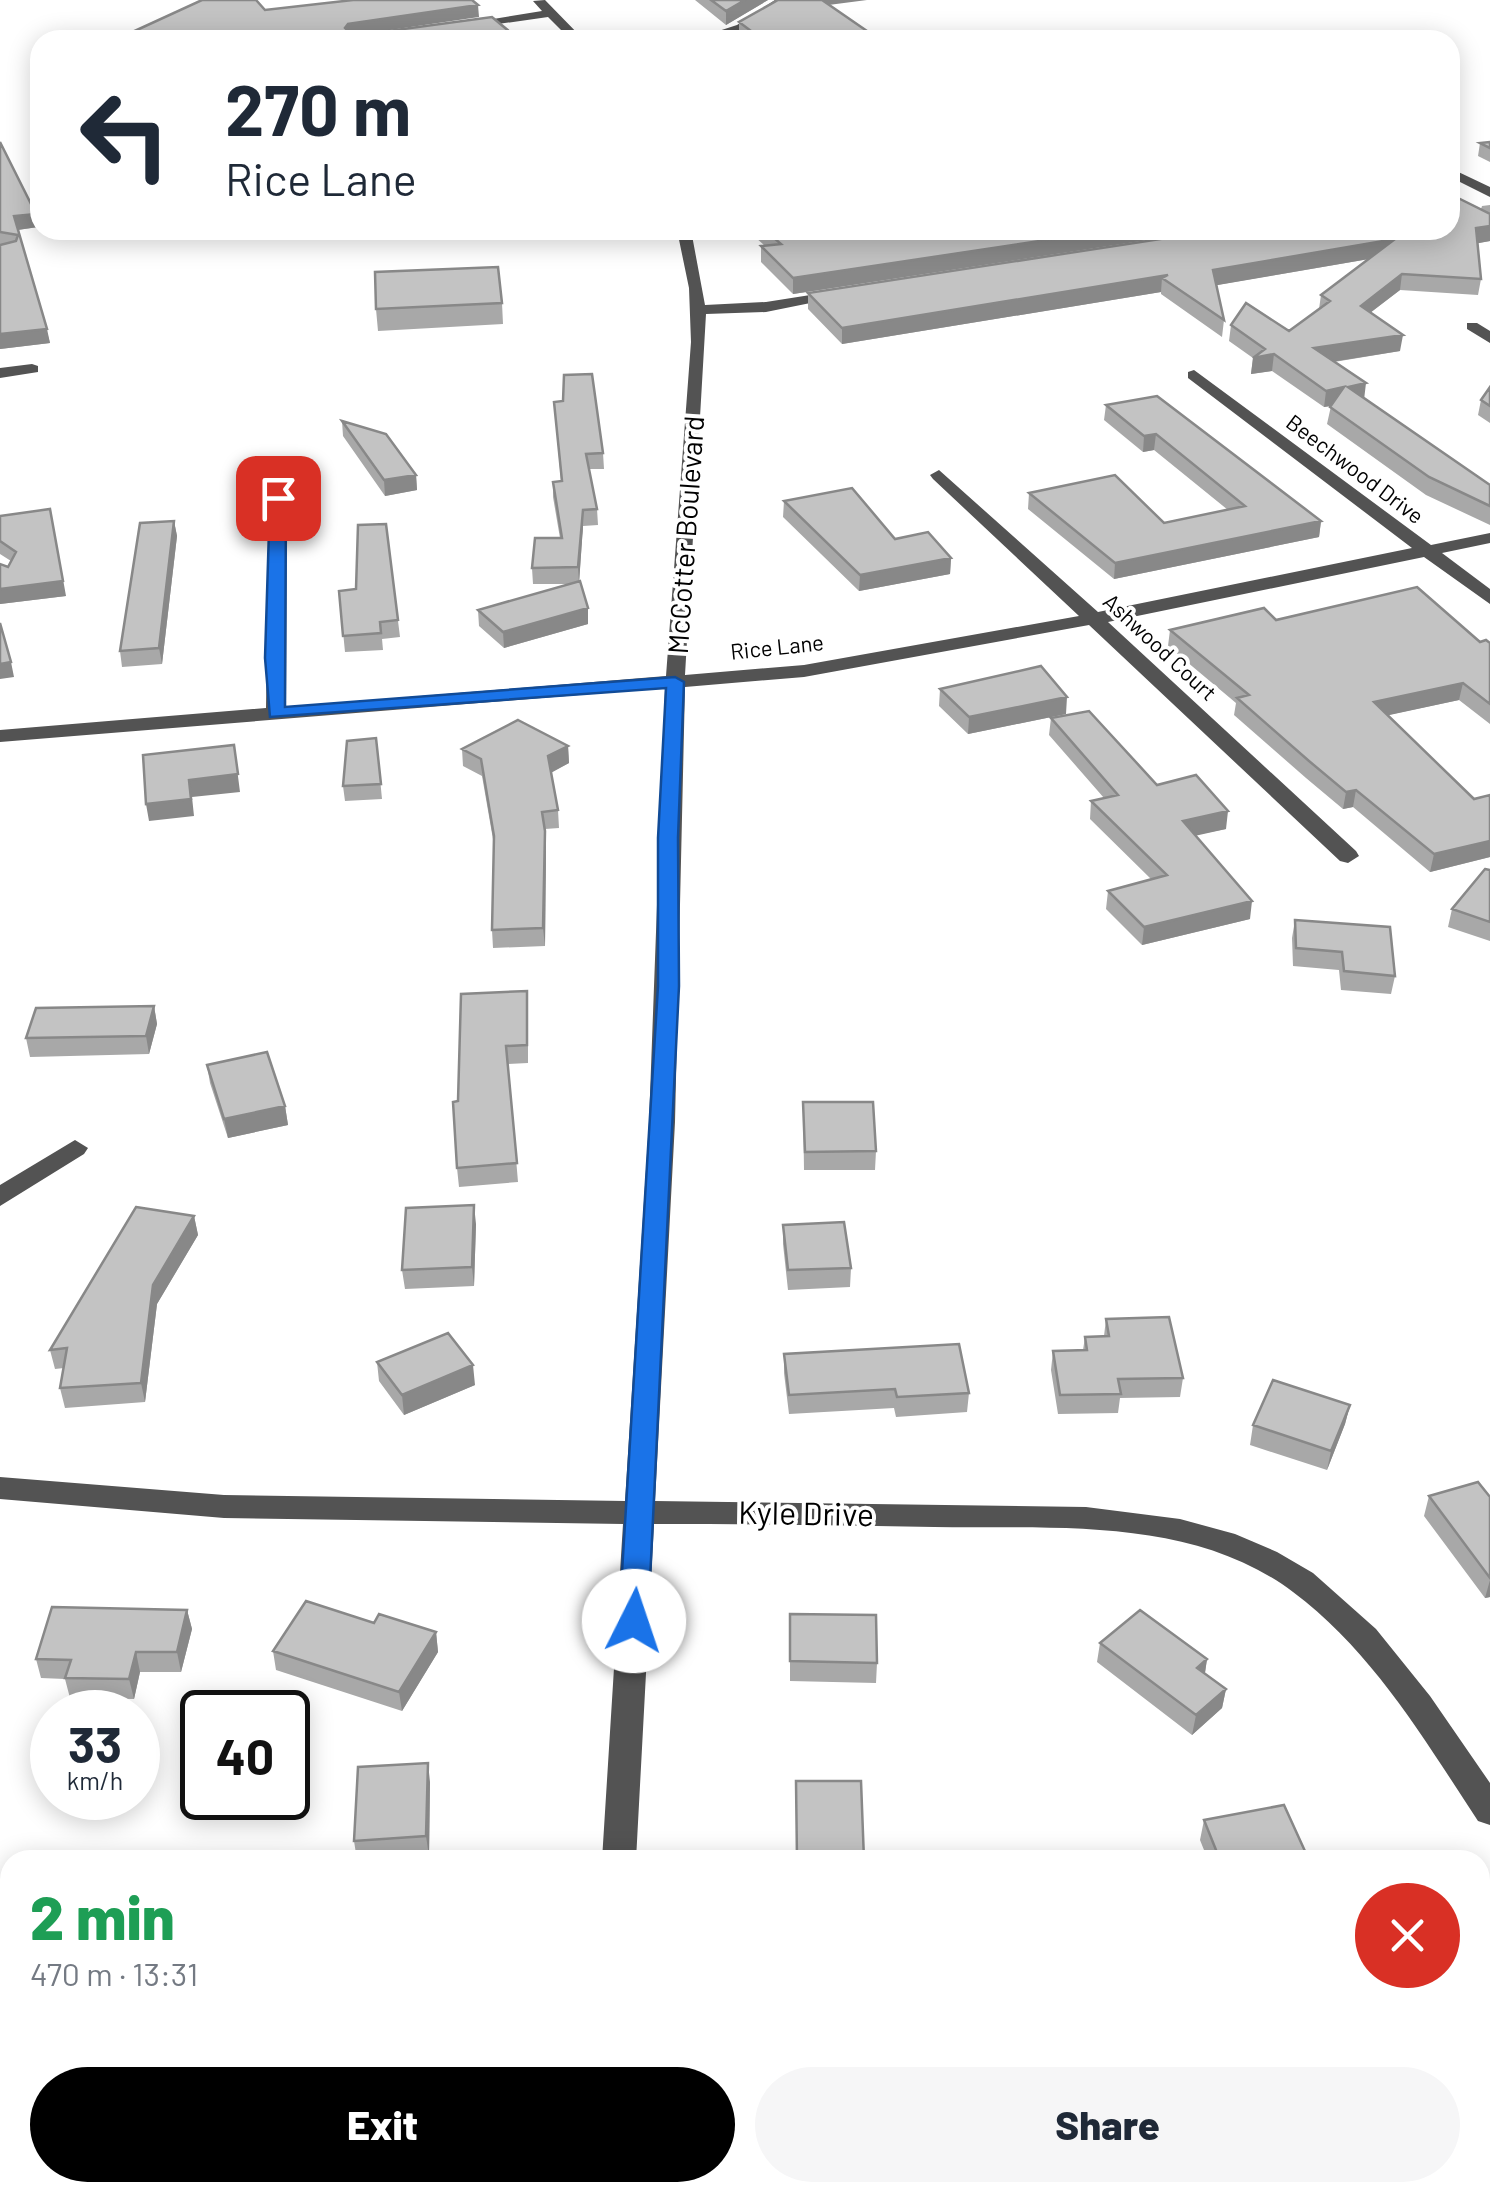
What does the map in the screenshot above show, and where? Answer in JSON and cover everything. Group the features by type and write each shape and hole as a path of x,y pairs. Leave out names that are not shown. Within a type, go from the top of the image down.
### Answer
{"street":[{"path":"538,0 568,30"},
{"path":"734,30 783,0"},
{"path":"454,27 552,14"},
{"path":"1460,178 1490,194"},
{"path":"1463,200 1490,194"},
{"name":"McCotter Boulevard","path":"620,1850 668,1005 668,838 675,682 696,428 698,310 686,240"},
{"path":"698,310 766,306 862,292"},
{"path":"1472,326 1490,338"},
{"path":"0,373 32,369"},
{"name":"Beechwood Drive","path":"1194,375 1490,598"},
{"name":"Ashwood Court","path":"939,475 1348,856"},
{"path":"276,713 278,498"},
{"name":"Rice Lane","path":"0,736 675,682 840,665 1093,619 1490,538"},
{"path":"0,1197 75,1148"},
{"name":"Kyle Drive","path":"0,1488 147,1502 1111,1521 1186,1531 1266,1560 1306,1584 1352,1625 1423,1714 1490,1811"}],"building":[{"path":"202,0 256,0 265,10 353,0 472,0 478,5 348,24 347,30 137,30"},
{"path":"711,0 745,0 726,11"},
{"path":"778,0 822,0 866,30 750,30 739,22"},
{"path":"492,17 508,30 396,30"},
{"path":"0,142 30,202 30,215 14,216 47,329 0,334 0,245 16,241 18,235 0,232"},
{"path":"1460,199 1490,214 1490,226 1476,228 1481,279 1402,274 1361,306 1403,335 1314,348 1366,383 1348,387 1490,485 1490,506 1429,477 1330,407 1344,387 1326,391 1274,354 1253,358 1265,349 1231,325 1246,303 1289,331 1330,301 1321,295 1394,240 1460,240"},
{"path":"776,240 1046,240 793,278 761,246 781,244"},
{"path":"1154,240 1389,240 1213,270 1224,320 1162,278 1168,275 842,328 808,293"},
{"path":"498,267 502,303 376,309 375,272"},
{"path":"592,374 603,453 586,454 597,509 583,510 578,567 532,568 535,538 562,538 553,482 562,481 554,402 563,401 564,375"},
{"path":"1490,387 1490,406 1481,400"},
{"path":"1157,396 1321,521 1115,563 1029,493 1115,475 1164,523 1245,506 1156,434 1144,436 1106,405"},
{"path":"342,421 386,434 416,475 384,480"},
{"path":"852,488 895,539 928,532 951,558 860,575 784,501"},
{"path":"50,509 63,581 0,589 0,564 8,567 16,552 0,541 0,516"},
{"path":"174,521 159,648 120,651 140,523"},
{"path":"386,524 398,620 380,622 381,633 343,636 339,591 356,589 358,525"},
{"path":"580,581 588,608 503,632 478,610"},
{"path":"1417,587 1480,642 1490,643 1490,704 1463,683 1374,702 1474,799 1490,795 1490,841 1434,854 1356,790 1346,792 1309,761 1237,698 1249,695 1170,630 1264,608 1276,620"},
{"path":"0,623 11,662 0,664"},
{"path":"1041,666 1067,697 969,717 940,689"},
{"path":"1089,711 1157,785 1196,775 1228,811 1183,821 1252,901 1144,927 1108,891 1167,875 1091,801 1118,795 1051,718"},
{"path":"518,720 568,746 548,756 558,810 542,812 543,928 492,930 494,836 481,759 462,749"},
{"path":"376,738 381,784 343,786 347,741"},
{"path":"234,745 238,774 189,780 191,799 146,804 143,755"},
{"path":"1485,869 1490,870 1490,922 1452,909"},
{"path":"1295,920 1390,927 1395,976 1344,971 1342,952 1296,948"},
{"path":"527,991 527,1045 506,1046 517,1163 457,1168 453,1102 458,1101 461,994"},
{"path":"154,1006 146,1036 26,1038 36,1008"},
{"path":"267,1052 285,1106 224,1119 207,1065"},
{"path":"803,1102 873,1102 876,1151 805,1152"},
{"path":"474,1205 472,1267 402,1270 406,1208"},
{"path":"136,1207 194,1216 153,1285 141,1383 60,1388 67,1348 50,1350"},
{"path":"844,1222 851,1268 788,1270 783,1225"},
{"path":"1169,1317 1183,1378 1118,1379 1121,1394 1060,1395 1053,1351 1087,1350 1085,1337 1109,1336 1106,1319"},
{"path":"448,1333 473,1365 402,1395 377,1362"},
{"path":"959,1344 969,1393 897,1397 895,1389 789,1395 784,1354"},
{"path":"1273,1380 1350,1405 1331,1451 1253,1425"},
{"path":"1478,1482 1490,1497 1490,1578 1429,1496"},
{"path":"306,1601 374,1623 379,1614 436,1632 399,1692 273,1651"},
{"path":"52,1607 187,1610 177,1652 136,1652 129,1679 65,1678 71,1660 36,1659"},
{"path":"1140,1610 1207,1659 1197,1668 1226,1689 1196,1715 1100,1643"},
{"path":"790,1614 876,1615 877,1663 790,1661"},
{"path":"428,1763 426,1836 354,1841 358,1767"},
{"path":"796,1781 861,1781 864,1850 797,1850"},
{"path":"1284,1805 1304,1850 1216,1850 1204,1820"}],"route":[{"path":"278,498 276,713 675,682 668,838 668,986 634,1621"}]}
